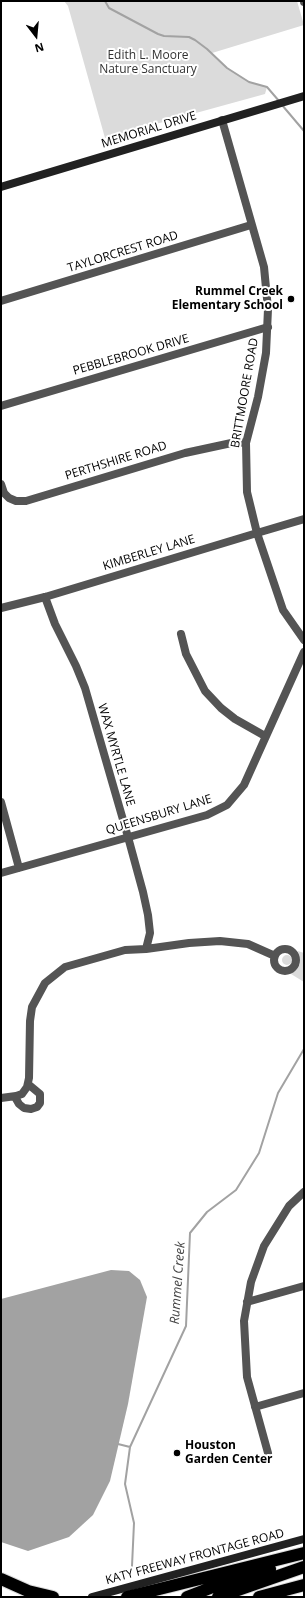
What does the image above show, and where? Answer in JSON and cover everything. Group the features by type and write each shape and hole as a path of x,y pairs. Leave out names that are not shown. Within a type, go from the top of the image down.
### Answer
{"highway":[{"path":"126,1597 304,1553"},
{"path":"187,1597 218,1585 304,1559"},
{"path":"218,1597 304,1567"},
{"path":"1,1580 28,1591 53,1597"},
{"path":"259,1597 304,1585"}],"main road":[{"name":"MEMORIAL DRIVE","path":"1,187 302,96"},
{"name":"KATY FREEWAY FRONTAGE ROAD","path":"92,1597 304,1539"}],"street":[{"name":"BRITTMOORE ROAD","path":"222,120 264,267 267,289 268,327 258,397 246,443 247,492 257,533 283,610 304,640"},
{"name":"TAYLORCREST ROAD","path":"1,301 251,225"},
{"name":"PEBBLEBROOK DRIVE","path":"1,406 268,327"},
{"name":"PERTHSHIRE ROAD","path":"1,484 4,493 9,498 16,501 26,501 185,453 236,442 246,443"},
{"name":"KIMBERLEY LANE","path":"1,608 45,597 304,519"},
{"name":"WAX MYRTLE LANE","path":"45,597 55,624 85,688 128,837 148,915 150,933 146,949"},
{"path":"180,634 186,654 205,691 221,708 235,719 265,736"},
{"name":"QUEENSBURY LANE","path":"1,873 207,815 227,805 244,785 304,652"},
{"path":"1,802 19,868"},
{"path":"1,1098 15,1097 25,1091 28,1084 30,1021 32,1007 45,984 64,967 125,950 220,941 248,944 275,956"},
{"path":"15,1097 19,1104 24,1108 31,1109 37,1107 40,1103 40,1094 28,1084"},
{"path":"268,1453 246,1377 244,1341 247,1302 264,1246 289,1206 304,1192"},
{"path":"247,1302 304,1286"},
{"path":"255,1407 304,1393"}],"green space":[{"name":"Edith L. Moore Nature Sanctuary","path":"64,1 297,1 304,25 212,53 227,68 249,82 267,87 265,94 105,138 68,6"},
{"path":"298,951 304,953 304,982 291,974 300,964"},
{"path":"285,955 289,955 291,956 291,964 285,965 282,962 282,958"}],"shaded area":[{"path":"111,1270 129,1271 140,1280 147,1297 128,1404 110,1481 93,1515 69,1537 28,1551 1,1542 1,1299"}],"waterway":[{"name":"Rummel Creek","path":"105,1 109,8 158,34 164,36 189,37 195,40 227,68 249,82 267,87 279,101"},
{"name":"Rummel Creek","path":"282,105 304,131"},
{"name":"Rummel Creek","path":"132,1566 134,1523 125,1484 130,1447 186,1326 190,1233 207,1212 236,1190 259,1153 278,1093 304,1049"},
{"path":"118,1444 130,1447"}],"place":[{"name":"Rummel Creek Elementary School","path":"291,299"},
{"name":"Houston Garden Center","path":"177,1453"}]}
